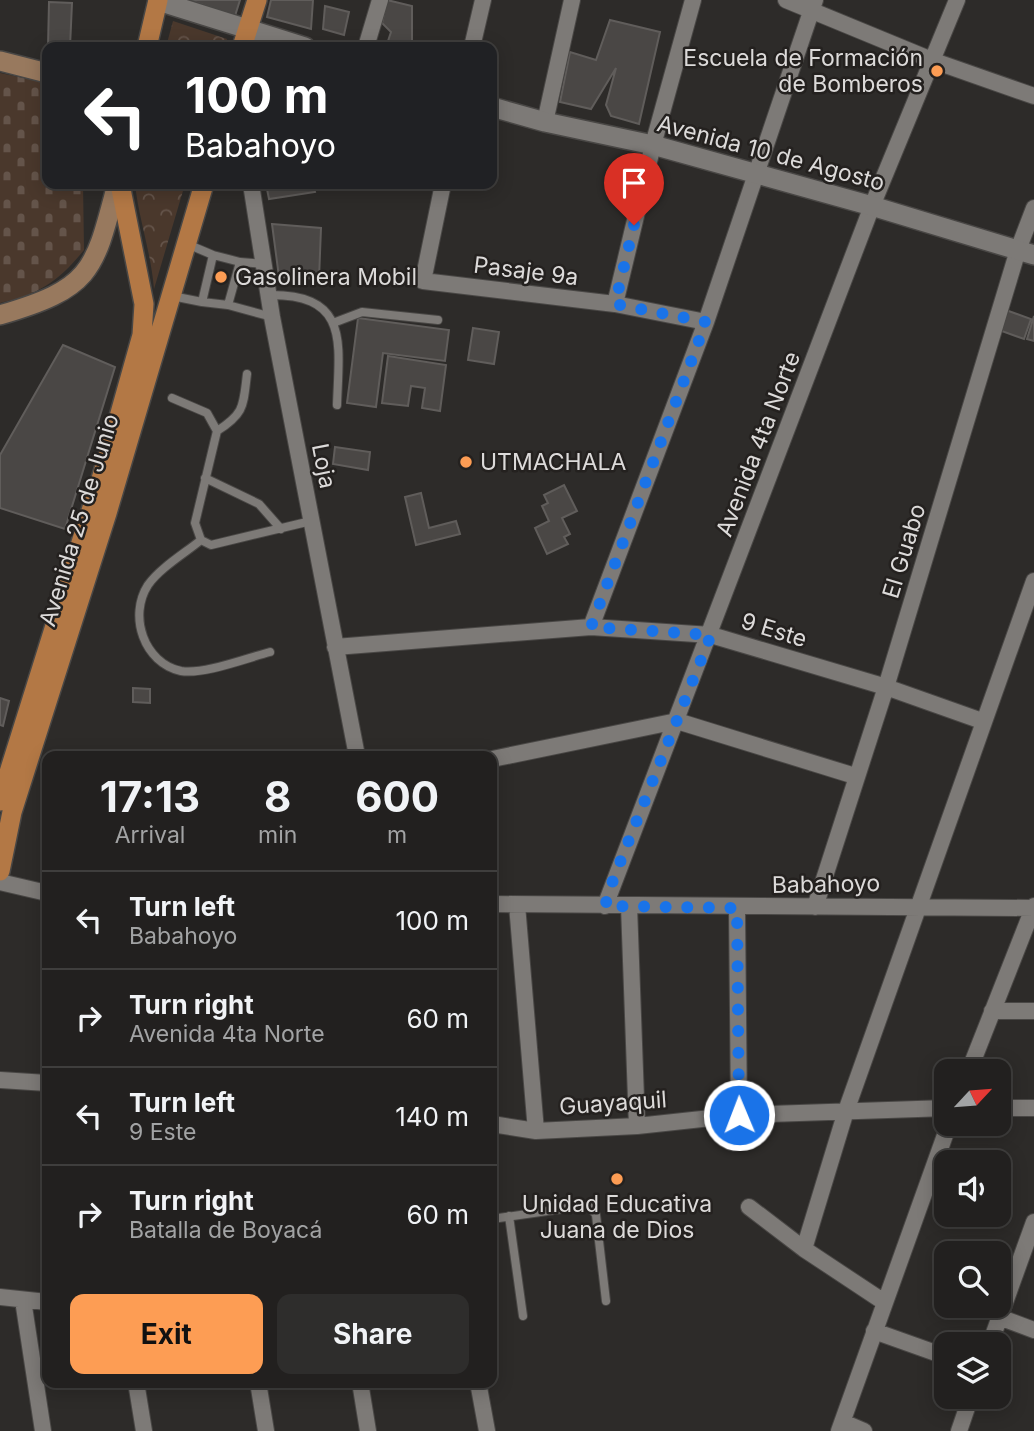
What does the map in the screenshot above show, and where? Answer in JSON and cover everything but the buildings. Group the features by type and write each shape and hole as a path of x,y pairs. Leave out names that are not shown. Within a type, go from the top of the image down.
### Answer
{"main road":[{"path":"148,42 158,0"},
{"path":"245,38 257,0"},
{"path":"0,61 42,71"},
{"path":"0,315 37,304 71,288 90,267 102,242 118,189"},
{"name":"Avenida 25 de Junio","path":"0,802 106,463 142,335 144,304 120,189"},
{"name":"Avenida 25 de Junio","path":"0,870 12,812 107,513 203,189"}],"street":[{"path":"158,0 245,38 272,42"},
{"path":"367,42 380,0"},
{"path":"473,42 482,0"},
{"path":"545,122 572,0"},
{"path":"615,304 653,145 693,0"},
{"path":"786,0 814,5 934,61 1034,96"},
{"name":"Avenida 4ta Norte","path":"605,906 711,635 872,206 957,0"},
{"path":"591,627 706,322 814,5"},
{"name":"Avenida 10 de Agosto","path":"497,108 545,122 653,145 1026,252"},
{"name":"Loja","path":"252,189 272,317 356,751"},
{"name":"Pasaje 9a","path":"442,189 423,281 615,304 706,322"},
{"name":"El Guabo","path":"814,907 1026,252 1034,208"},
{"path":"804,1249 846,1111 982,721 1034,581"},
{"name":"9 Este","path":"335,647 591,627 711,635 886,687 982,721"},
{"path":"497,758 677,721 855,776"},
{"path":"0,882 42,891"},
{"name":"Babahoyo","path":"497,904 737,908 1034,908"},
{"path":"517,905 536,1131"},
{"path":"629,906 637,1126"},
{"path":"737,908 739,1115"},
{"path":"974,1059 1034,908"},
{"path":"992,1012 1034,1011"},
{"path":"0,1080 42,1083"},
{"name":"Guayaquil","path":"497,1125 536,1131 637,1126 739,1115 934,1108"},
{"path":"1012,1108 1034,1108"},
{"path":"864,1431 841,1426 945,1136"},
{"path":"749,1207 804,1249 884,1302"},
{"path":"1011,1284 1034,1222"},
{"path":"0,1297 42,1302"},
{"path":"23,1300 43,1431"},
{"path":"1002,1318 1034,1330"},
{"path":"874,1331 934,1352"},
{"path":"137,1388 144,1431"},
{"path":"259,1388 266,1431"},
{"path":"361,1388 368,1431"},
{"path":"479,1388 487,1431"},
{"path":"959,1431 967,1409"}],"lane":[{"path":"187,244 213,255 240,262 264,264"},
{"path":"202,302 213,255"},
{"path":"228,305 240,262"},
{"path":"269,295 303,297 319,306 333,323 339,337 337,405"},
{"path":"172,296 228,305 272,317"},
{"path":"333,323 362,312 438,320"},
{"path":"247,374 242,409 237,418 217,431 195,523 201,540 211,545 311,521"},
{"path":"172,398 207,413 217,431"},
{"path":"205,478 259,504 281,529"},
{"path":"201,540 149,583 140,602 145,643 158,661 181,671 197,670 270,652"},
{"path":"497,1218 589,1205 596,1215 606,1301"},
{"path":"509,1216 523,1315"}],"green space":[{"path":"173,21 227,39 226,42 167,42"},
{"path":"0,73 42,82 42,189 83,189 84,250 48,285 0,303"},
{"path":"136,189 184,189 154,289 150,262"}],"place":[{"name":"Escuela de Formación de Bomberos","path":"937,71"},
{"name":"Gasolinera Mobil","path":"221,277"},
{"name":"UTMACHALA","path":"466,462"},
{"name":"Unidad Educativa Juana de Dios","path":"617,1179"}],"route":[{"path":"634,225 615,304 706,322 591,627 711,635 605,906 737,908 739,1115"}]}
